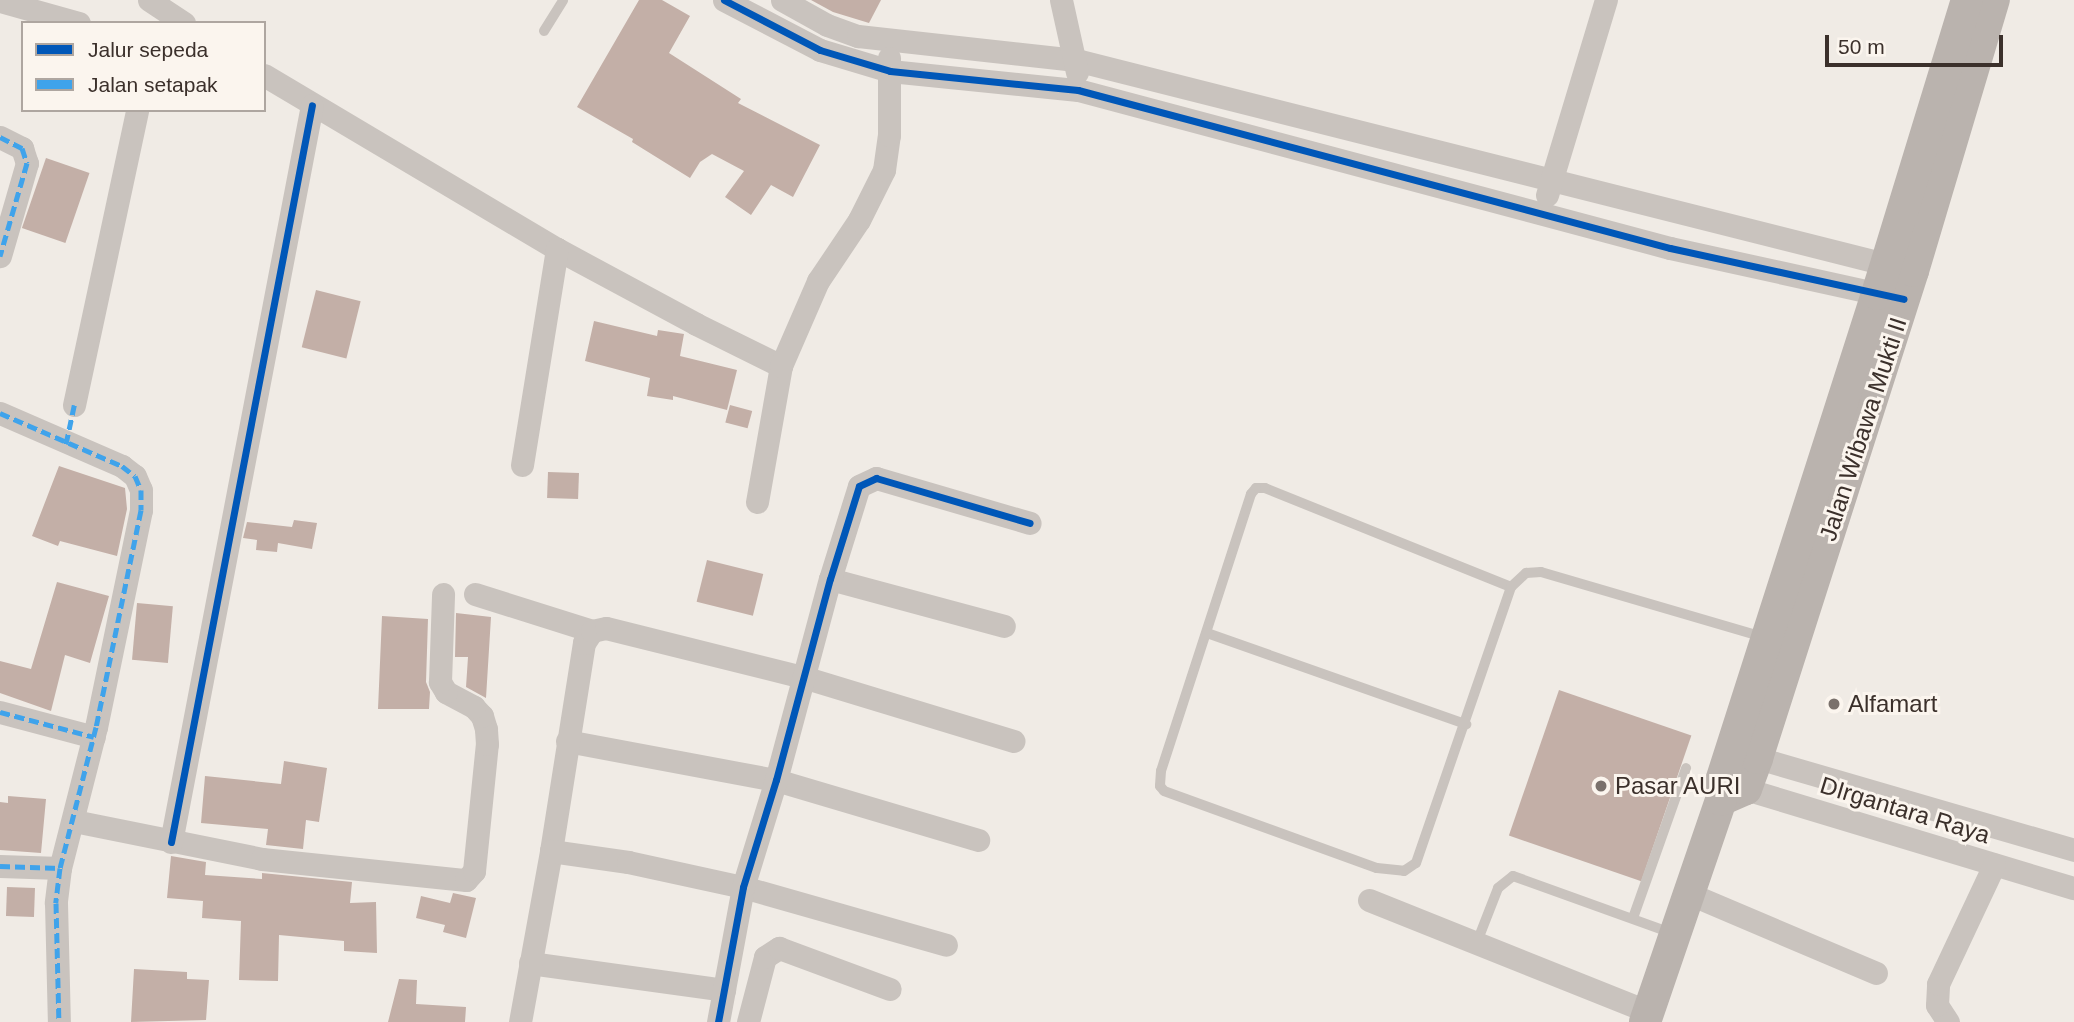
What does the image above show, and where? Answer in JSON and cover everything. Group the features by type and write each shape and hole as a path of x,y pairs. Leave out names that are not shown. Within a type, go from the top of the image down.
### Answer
{"main road":[{"name":"Jalan Wibawa Mukti II","path":"1895,282 1967,0"},
{"name":"Jalan Wibawa Mukti II","path":"1647,1017 1690,894 1744,754 1895,282 1994,0"}],"street":[{"path":"149,0 181,21"},
{"path":"724,0 820,50 890,71 1032,83 1078,90 1670,248 1895,282"},
{"path":"782,0 827,25 858,36 1076,60 1551,182 1895,282"},
{"path":"1061,0 1076,60 1078,90"},
{"path":"1542,212 1606,0"},
{"path":"0,1 72,21"},
{"path":"757,502 781,366 818,281 859,219 884,170 889,135 890,71 887,41"},
{"path":"266,76 557,249 696,324 781,366"},
{"path":"171,842 312,106"},
{"path":"74,405 137,112"},
{"path":"0,137 22,148 27,163 0,256"},
{"path":"522,466 557,249"},
{"path":"0,413 122,466 135,476 141,490 141,510 94,737 60,868 56,903 59,1022"},
{"path":"718,1022 743,887 859,486 876,478 1030,523"},
{"path":"830,579 1004,626"},
{"path":"74,821 262,859 459,880 470,877 485,769 486,729 482,716 474,707 446,692 440,682 443,594"},
{"path":"475,594 592,631 606,628 803,677 1013,741"},
{"path":"520,1022 584,643 592,631"},
{"path":"0,712 94,737"},
{"path":"567,741 776,780 978,840"},
{"name":"DIrgantara Raya","path":"1744,754 2074,850"},
{"name":"DIrgantara Raya","path":"1729,790 1874,829 2074,888"},
{"path":"1874,829 1885,797"},
{"path":"551,851 628,862 743,887 946,945"},
{"path":"1948,1022 1937,1005 1938,984 1994,865"},
{"path":"0,866 60,868"},
{"path":"1690,894 1876,973"},
{"path":"1369,900 1477,942 1647,1017"},
{"path":"748,1022 765,957 779,948 890,989"},
{"path":"530,963 724,990"}],"lane":[{"path":"544,31 563,0"},
{"path":"1511,587 1265,488 1256,488 1251,494 1161,771 1160,786 1164,792 1377,868 1404,871 1416,863 1511,587 1526,573 1541,572 1780,644"},
{"path":"1207,633 1466,724"},
{"path":"1633,918 1686,768"},
{"path":"1477,942 1498,888 1513,876 1677,935"}],"building":[{"path":"639,0 662,0 690,16 669,53 741,99 738,103 820,145 793,197 771,185 751,215 725,197 744,171 712,154 700,162 690,178 632,142 633,139 577,107"},
{"path":"811,0 881,0 869,23 833,12"},
{"path":"46,158 89,173 65,243 22,228"},
{"path":"316,290 361,301 346,358 302,347"},
{"path":"594,321 657,336 658,330 684,334 680,356 737,370 727,410 673,396 673,400 647,396 650,378 585,361"},
{"path":"730,405 752,411 748,428 725,422"},
{"path":"59,466 125,488 127,509 117,556 60,541 58,546 32,536"},
{"path":"548,472 579,473 578,499 547,498"},
{"path":"294,520 317,523 312,549 278,543 277,552 256,550 257,540 243,538 247,522 292,527"},
{"path":"707,560 763,574 753,616 697,602"},
{"path":"57,582 109,596 90,663 65,655 51,711 0,693 0,661 31,669"},
{"path":"137,603 173,606 168,663 132,660"},
{"path":"456,613 491,617 486,698 466,687 468,657 455,657"},
{"path":"382,616 428,619 426,682 430,692 429,709 378,709"},
{"name":"Pasar AURI","path":"1559,690 1691,736 1641,881 1509,836"},
{"path":"284,761 327,768 319,822 306,820 303,849 266,845 268,829 201,823 205,776 281,784"},
{"path":"8,796 46,799 41,853 0,850 0,802 8,803"},
{"path":"171,856 206,862 205,875 262,879 262,873 352,882 350,903 376,902 377,953 344,951 344,941 279,935 278,981 239,980 241,921 202,918 203,901 167,898"},
{"path":"7,887 35,888 34,917 6,916"},
{"path":"453,893 476,898 466,938 443,932 445,925 416,918 421,896 450,903"},
{"path":"134,969 187,972 187,979 209,980 206,1020 131,1022"},
{"path":"399,979 417,980 416,1004 466,1007 465,1022 388,1022"}],"marked path":[{"path":"0,137 22,148 27,163 0,256"},
{"path":"66,444 74,405"},
{"path":"0,413 122,466 135,476 141,490 141,510 96,727 60,868 56,903 59,1022"},
{"path":"0,712 94,737"},
{"path":"0,866 60,868"}],"cycle path":[{"path":"724,0 820,50 890,71 1078,90 1670,248 1904,299"},
{"path":"171,842 312,105"},
{"path":"718,1022 743,887 859,486 876,478 1030,523"}],"place":[{"name":"Alfamart","path":"1834,704"},
{"name":"Pasar AURI","path":"1601,786"}]}
